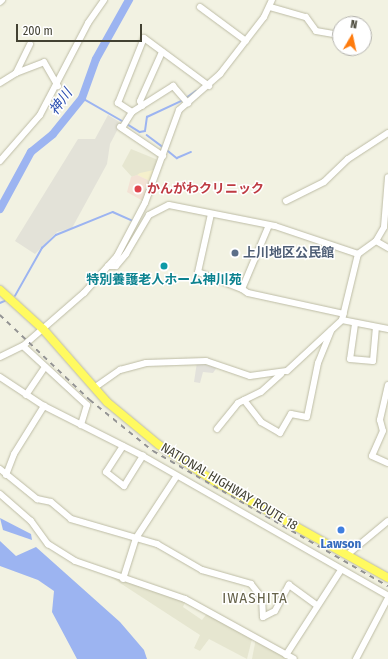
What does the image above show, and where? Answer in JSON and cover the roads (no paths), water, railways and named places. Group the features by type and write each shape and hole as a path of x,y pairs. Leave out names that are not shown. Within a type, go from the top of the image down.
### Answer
{"highway":[{"name":"NATIONAL HIGHWAY ROUTE 18","path":"0,290 42,329 94,388 134,426 174,456 388,578"}],"street":[{"path":"0,161 28,131 58,86 88,23 104,0"},
{"path":"0,357 23,346 108,266 145,203 163,156 176,114 209,86 246,41 270,7 272,0"},
{"path":"200,7 246,41"},
{"path":"270,7 306,17 316,31 332,34"},
{"path":"132,112 118,103 138,47 144,38 209,86"},
{"path":"16,73 30,44"},
{"path":"142,106 140,101 162,52"},
{"path":"0,83 16,73 44,62 58,86"},
{"path":"163,156 121,128 132,112 174,86 188,103"},
{"path":"286,201 324,182 348,159 388,133"},
{"path":"217,429 244,400 281,374 331,330 343,317 358,254 376,241 387,218 384,199 388,177"},
{"path":"108,266 116,266 126,254 144,220 155,210 176,205 211,214 269,225 358,254"},
{"path":"211,214 198,272 242,289 248,293 343,317 355,324 388,329"},
{"path":"242,289 269,225"},
{"path":"376,241 388,248"},
{"path":"355,324 350,359 373,361 376,327"},
{"path":"244,400 261,422 280,433 291,414 307,417 318,362 331,330"},
{"path":"23,346 87,405 80,424"},
{"path":"94,388 120,370 146,363 206,361 250,376 281,374"},
{"path":"26,395 45,367"},
{"path":"0,377 44,406 143,456 176,477 388,597 356,659"},
{"path":"388,385 380,420 383,431 372,456 388,463"},
{"path":"6,475 14,454 44,406"},
{"path":"123,446 106,472 124,486 143,456"},
{"path":"0,469 37,498 51,502 63,515 157,544 211,574 251,584 262,598 263,617 275,611 288,585 317,605"},
{"path":"123,579 136,538 176,477"},
{"path":"0,494 31,522 48,544 75,560 123,579 185,599 294,659"},
{"path":"347,555 388,521"},
{"path":"286,654 341,570"}],"water":[{"path":"0,518 31,534 32,540 3,530"},
{"path":"0,541 16,556 36,547 120,622 144,650 147,659 77,659 52,612 54,591 38,580 0,566"}],"waterway":[{"name":"神川","path":"0,209 31,152 53,134 82,98 96,59 129,0"},
{"path":"186,98 196,91"},
{"path":"82,98 124,122"},
{"path":"127,124 140,132 145,131 147,117 183,100"},
{"path":"147,135 164,148"},
{"path":"167,150 177,158 191,152"},
{"path":"15,296 42,248 56,235 113,212 133,221"},
{"path":"0,303 5,301"}],"railway":[{"path":"0,315 90,400 153,451 388,586"}],"place":[{"name":"かんがわクリニック","path":"138,189"},
{"name":"上川地区公民館","path":"235,253"},
{"name":"特別養護老人ホーム神川苑","path":"164,266"},
{"name":"Lawson","path":"341,530"}],"district":[{"name":"IWASHITA","path":"255,599"}]}
